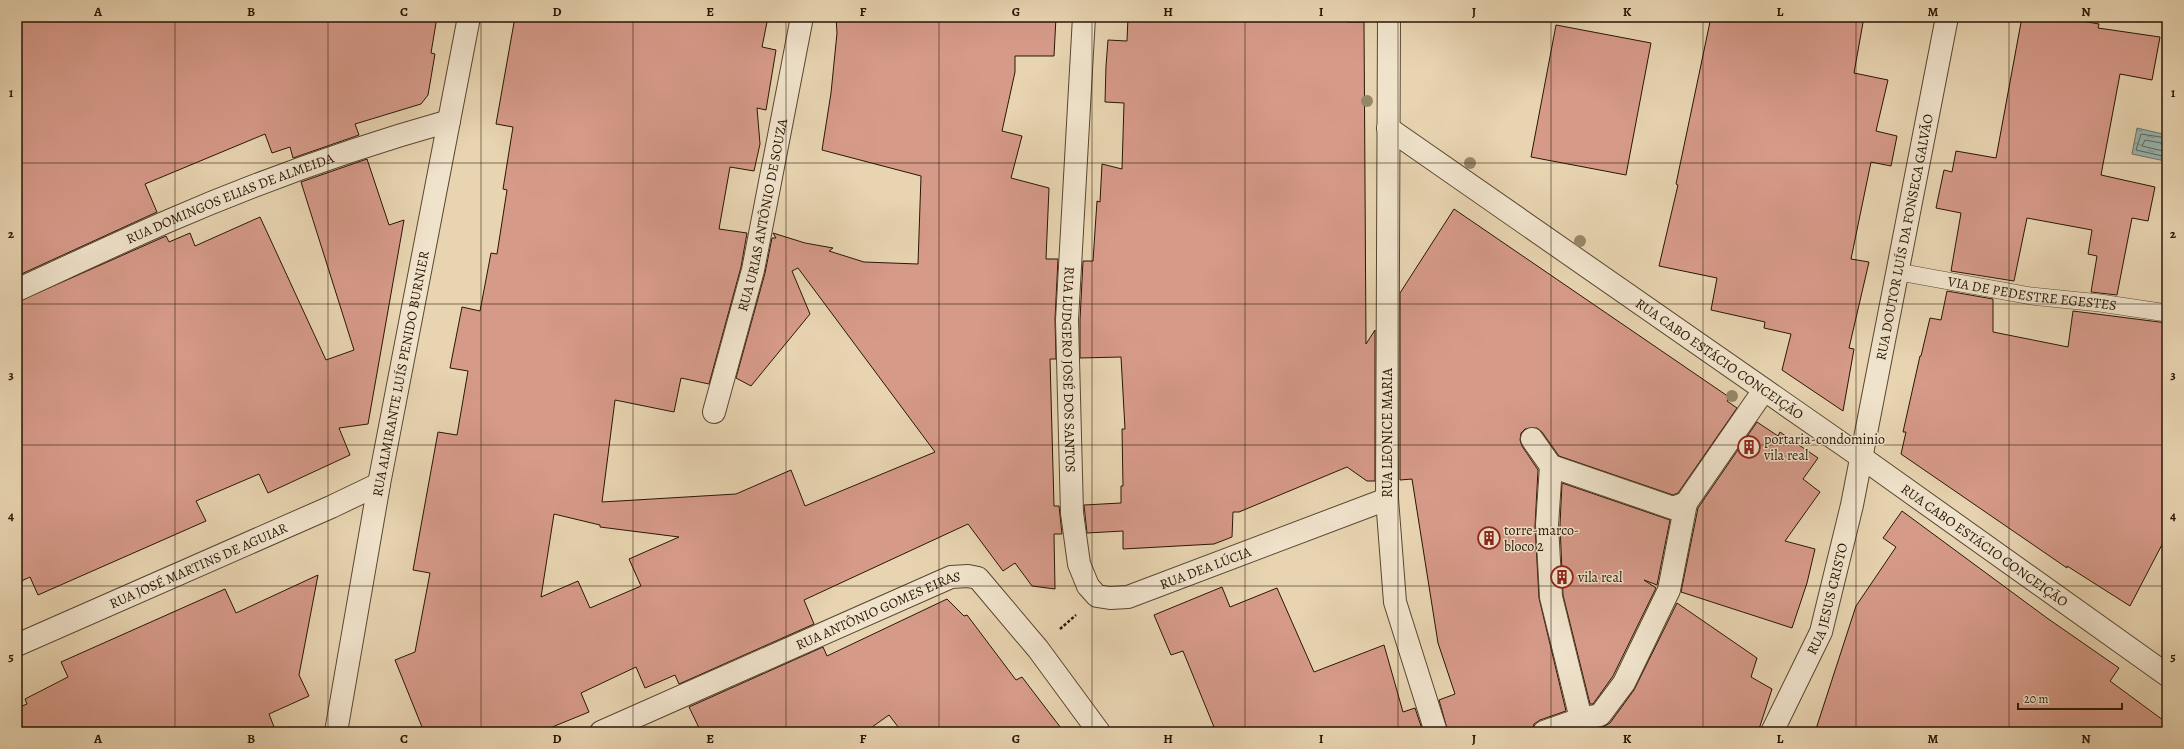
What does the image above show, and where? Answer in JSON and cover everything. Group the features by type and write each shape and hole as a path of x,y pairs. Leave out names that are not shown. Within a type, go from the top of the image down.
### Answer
{"street":[{"name":"RUA ALMIRANTE LUÍS PENIDO BURNIER","path":"336,732 379,484 469,17"},
{"name":"RUA URIAS ANTÔNIO DE SOUZA","path":"714,412 753,270 802,17"},
{"name":"RUA LUDGERO JOSÉ DOS SANTOS","path":"1084,17 1067,320 1072,513 1079,564 1083,576 1097,596"},
{"name":"RUA LEONICE MARIA","path":"1389,17 1387,499 1395,602 1436,732"},
{"name":"RUA DOUTOR LUÍS DA FONSECA GALVÃO","path":"1861,457 1899,272 1947,17"},
{"name":"RUA DOMINGOS ELIAS DE ALMEIDA","path":"17,290 167,222 253,188 392,137 449,121"},
{"name":"RUA CABO ESTÁCIO CONCEIÇÃO","path":"1388,128 1861,457 2167,675"},
{"path":"1544,732 1581,719 1600,715 1624,683 1669,590 1686,503 1764,390"},
{"path":"1532,439 1551,466 1673,508 1686,503"},
{"name":"RUA JESUS CRISTO","path":"1772,732 1821,632 1852,505 1861,457"},
{"path":"1551,466 1547,525 1550,597 1581,719"},
{"name":"RUA JOSÉ MARTINS DE AGUIAR","path":"17,645 324,510 379,484"},
{"name":"RUA DEA LÚCIA","path":"1097,596 1110,598 1128,597 1144,592 1387,499"},
{"name":"RUA ANTÔNIO GOMES EIRAS","path":"601,732 951,577 968,576 978,578 1038,650 1099,732"}],"lane":[{"name":"VIA DE PEDESTRE EGESTES","path":"1899,272 2031,296 2100,303 2167,313"}],"path":[{"path":"1038,650 1097,596"}],"water":[{"path":"2137,128 2167,135 2165,161 2132,154"}],"building":[{"path":"17,17 437,17 431,53 435,54 428,95 421,104 355,124 359,135 293,158 290,147 272,153 265,134 145,184 157,212 17,276"},
{"path":"515,17 768,17 762,47 776,50 766,110 757,108 760,144 754,171 730,167 719,229 747,233 741,267 709,384 681,378 674,412 615,400 602,502 736,494 791,470 805,506 935,452 798,268 792,271 810,314 751,386 736,378 765,273 772,238 776,238 773,233 805,243 833,248 829,251 864,262 918,264 921,176 822,150 831,93 837,33 836,17 1056,17 1054,56 1015,56 1015,72 1002,131 1022,136 1011,178 1049,188 1046,259 1058,259 1055,319 1056,359 1050,359 1054,506 1059,506 1062,534 1054,534 1055,589 1032,586 1015,563 1003,571 968,524 804,600 814,624 679,684 675,675 645,688 636,667 581,693 589,712 540,732 424,732 395,660 415,652 430,573 413,570 438,432 457,435 468,371 450,368 462,307 480,311 491,253 497,254 507,190 503,189 513,127 496,124","holes":["554,514 600,525 600,527 679,537 629,559 641,586 590,608 578,581 541,597"]},
{"path":"1128,17 1347,17 1347,22 1364,22 1366,344 1375,330 1375,481 1367,481 1347,467 1239,512 1233,512 1232,537 1214,544 1123,549 1123,531 1087,533 1084,505 1121,503 1121,486 1123,486 1122,429 1125,429 1121,357 1080,358 1080,320 1083,261 1093,261 1097,201 1100,202 1102,164 1122,169 1124,103 1105,102 1106,66 1108,40 1127,41"},
{"path":"1711,17 1864,17 1854,73 1888,80 1876,131 1897,136 1891,166 1871,162 1851,259 1869,262 1849,348 1854,349 1843,411 1782,370 1791,334 1764,328 1765,322 1711,310 1717,278 1659,266 1678,185 1676,184"},
{"path":"2022,17 2059,17 2099,24 2098,28 2160,37 2152,80 2120,74 2101,175 2155,187 2148,221 2132,218 2117,295 2091,292 2097,256 2088,254 2092,230 2027,218 2014,281 1951,271 1961,213 1936,208 1944,170 1952,172 1956,151 1996,158"},
{"path":"1556,25 1651,43 1626,175 1531,157"},
{"path":"367,159 389,225 404,220 368,424 339,428 350,455 268,493 259,474 196,501 206,521 38,595 30,577 17,583 17,302 166,236 169,242 190,233 195,246 260,217 326,360 354,350 301,182"},
{"path":"1454,209 1729,397 1727,401 1737,408 1678,493 1673,495 1559,456 1542,432 1537,428 1525,429 1521,433 1520,440 1522,446 1538,470 1535,526 1539,598 1566,711 1540,720 1534,724 1532,732 1448,732 1439,700 1455,694 1438,643 1412,479 1400,480 1400,293"},
{"path":"1947,291 1993,299 1993,332 2068,347 2073,311 2167,323 2167,535 2130,606 2067,566 2067,568 1901,454 1906,432 1903,432 1930,318 1941,320"},
{"path":"1757,422 1778,436 1780,432 1818,458 1803,479 1820,492 1785,541 1815,549 1807,583 1792,628 1681,592 1698,508"},
{"path":"1562,483 1670,520 1657,585 1644,580 1656,588 1613,676 1593,704 1590,704 1563,595 1560,525"},
{"path":"1902,511 2047,618 2119,668 2110,681 2167,723 2167,732 1815,732 1856,606 1896,547 1883,538"},
{"path":"318,575 299,675 309,696 269,714 276,732 17,732 17,708 27,704 25,699 68,677 61,662 225,589 236,613"},
{"path":"1222,587 1230,607 1277,588 1314,672 1384,645 1403,712 1415,708 1423,732 1216,732 1183,651 1171,655 1154,615"},
{"path":"947,599 964,616 967,615 1016,680 1022,677 1064,732 902,732 889,715 865,732 701,732 689,707 823,647 827,656"},
{"path":"1677,603 1757,658 1751,677 1772,689 1758,732 1582,732 1603,727 1610,723 1634,690"}],"place":[{"name":"portaria-condominio vila real","path":"1749,447"},
{"name":"torre-marco- bloco 2","path":"1489,538"},
{"name":"vila real","path":"1562,577"}]}
